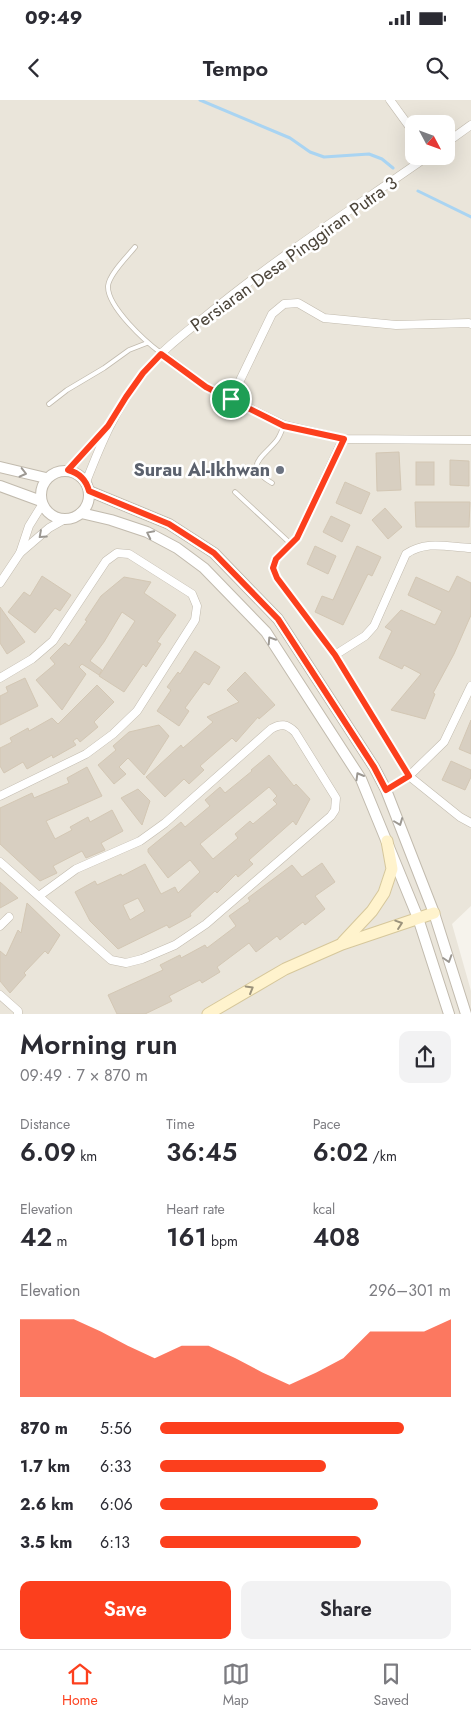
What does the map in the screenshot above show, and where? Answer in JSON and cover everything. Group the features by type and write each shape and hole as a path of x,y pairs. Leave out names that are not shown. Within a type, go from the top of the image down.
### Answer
{"main road":[{"path":"342,944 372,911 384,893 392,869 387,841"},
{"path":"208,1014 285,968 342,944 434,913"}],"street":[{"path":"390,100 405,121"},
{"path":"455,137 471,125"},
{"name":"Persiaran Desa Pinggiran Putra 3","path":"68,470 108,426 132,389 161,354 233,294 415,165"},
{"path":"231,399 272,314 284,304 298,303 324,318 396,324 471,324"},
{"path":"161,354 206,387 284,426 344,439 471,440"},
{"name":"Persiaran Desa Pinggiran Putra 3","path":"87,486 108,426"},
{"path":"344,439 297,538 276,559 273,568 277,578 335,655 409,776 460,817 471,823"},
{"path":"0,467 46,478"},
{"path":"60,470 68,470 81,476 87,486 88,503 81,513 74,518 65,519 52,516 42,503 40,493 46,478 60,470"},
{"path":"0,486 42,503"},
{"path":"87,486 169,524 214,553 278,619 374,767 386,790 434,913 466,1014"},
{"path":"0,583 20,553 29,526 42,503"},
{"path":"81,513 111,520 147,532 177,548 204,568 266,632 361,779 418,918 449,1014"},
{"path":"20,553 49,528 65,519"},
{"path":"335,655 365,636 374,626 406,554 415,548 425,545 471,548"},
{"path":"0,678 32,659 53,641 106,561 117,553 129,554 192,594 197,606 195,620 137,711 113,734 86,754 0,796"},
{"path":"386,790 409,776 448,738 471,686"},
{"path":"0,862 111,960 126,963 142,959 175,945 206,924 331,816 335,810 336,798 295,732 284,724 277,725 158,828 140,841 76,869 39,896"},
{"path":"0,926 9,917"},
{"path":"0,995 18,1011 18,1014"}],"lane":[{"path":"135,247 112,276 108,286 117,308 147,343 161,354"},
{"path":"49,404 67,390 104,368 129,350 147,343"},
{"path":"272,483 257,472 256,467 262,455 278,439 284,426"},
{"path":"234,492 290,544"}],"shaded area":[{"path":"0,100 471,100 471,906 452,924 471,991 471,1014 0,1014"}],"building":[{"path":"399,452 401,490 377,491 376,453"},
{"path":"450,460 469,461 469,486 450,485"},
{"path":"416,462 434,462 434,485 416,485"},
{"path":"345,482 370,493 361,514 336,503"},
{"path":"415,502 470,502 469,527 416,527"},
{"path":"385,508 402,527 388,539 372,520"},
{"path":"331,516 350,525 342,542 323,532"},
{"path":"315,546 336,556 328,574 307,564"},
{"path":"357,546 381,557 372,576 368,574 343,625 315,612 322,596 333,600"},
{"path":"42,576 71,595 60,611 55,608 35,633 8,612 24,592 30,596"},
{"path":"457,576 471,583 471,615 454,654 433,693 435,694 425,719 391,710 421,674 404,665 402,669 379,658 392,631 385,627 401,610 435,625 442,611 408,595 416,577 449,592"},
{"path":"124,577 151,582 144,593 176,615 157,642 161,644 146,667 143,664 124,692 99,676 135,621 122,612 90,661 102,670 99,675 82,664 79,667 86,674 62,710 36,680 55,664 50,658 65,643 69,646 87,621 85,620 101,596"},
{"path":"0,607 25,642 7,654 0,643"},
{"path":"195,651 220,667 209,685 204,682 185,708 189,711 179,726 157,711 171,690 167,687 178,672 180,674"},
{"path":"245,672 275,705 259,719 258,717 236,742 232,738 200,766 204,770 189,784 184,779 165,797 146,777 181,745 183,748 213,722 207,717 239,702 227,690"},
{"path":"25,678 38,706 0,725 0,696 8,692 6,687"},
{"path":"97,685 114,702 94,722 98,727 80,742 77,738 73,741 76,745 53,758 52,755 27,769 23,762 4,773 0,766 0,748 12,742 10,738 28,728 29,731 52,718 58,724"},
{"path":"471,720 471,754 459,749"},
{"path":"159,725 169,736 144,775 128,758 119,767 126,774 114,784 98,765 116,750 113,746 129,732"},
{"path":"269,755 294,786 296,784 310,799 296,825 293,821 249,860 253,864 238,877 236,874 217,893 215,891 190,914 191,916 169,928 167,925 118,949 90,921 75,892 95,881 97,885 121,874 122,876 145,864 161,894 175,887 178,893 200,872 190,860 168,878 148,852 148,849 181,822 185,827 210,806 205,800 220,787 225,793","holes":["269,787 277,796 273,800 277,804 253,824 250,821 235,834 238,838 213,859 200,844","138,898 145,911 130,920 123,905"]},
{"path":"451,761 471,770 471,777 465,790 442,780"},
{"path":"87,767 102,796 46,821 55,839 72,830 70,827 88,817 90,822 112,810 123,831 101,843 105,850 86,858 82,851 53,866 57,873 40,881 0,844 0,808 32,793 34,798 69,783 67,778"},
{"path":"138,789 150,801 142,825 121,798"},
{"path":"322,863 335,882 315,896 325,909 305,925 303,922 280,940 277,936 256,952 249,943 217,967 220,972 202,983 200,980 169,996 172,1001 145,1014 117,1014 108,995 163,970 160,965 180,955 181,958 205,945 207,948 236,926 229,916 250,901 248,898 292,865 302,877"},
{"path":"0,882 18,898 0,908"},
{"path":"27,903 60,935 48,954 45,951 24,973 26,975 10,993 0,981 0,951 6,956 18,930 21,933"}],"waterway":[{"path":"200,100 290,138 310,152 324,157 369,154 382,159 393,168"},
{"path":"418,191 471,217"}],"place":[{"name":"Surau Al-Ikhwan","path":"280,470"}],"route":[{"path":"161,354 206,387 231,399 284,426 344,439 297,538 276,559 273,568 277,578 335,655 409,776 386,790 374,767 278,619 214,553 169,524 89,491 86,482 81,476 68,470 108,426 143,373 161,354"}]}
